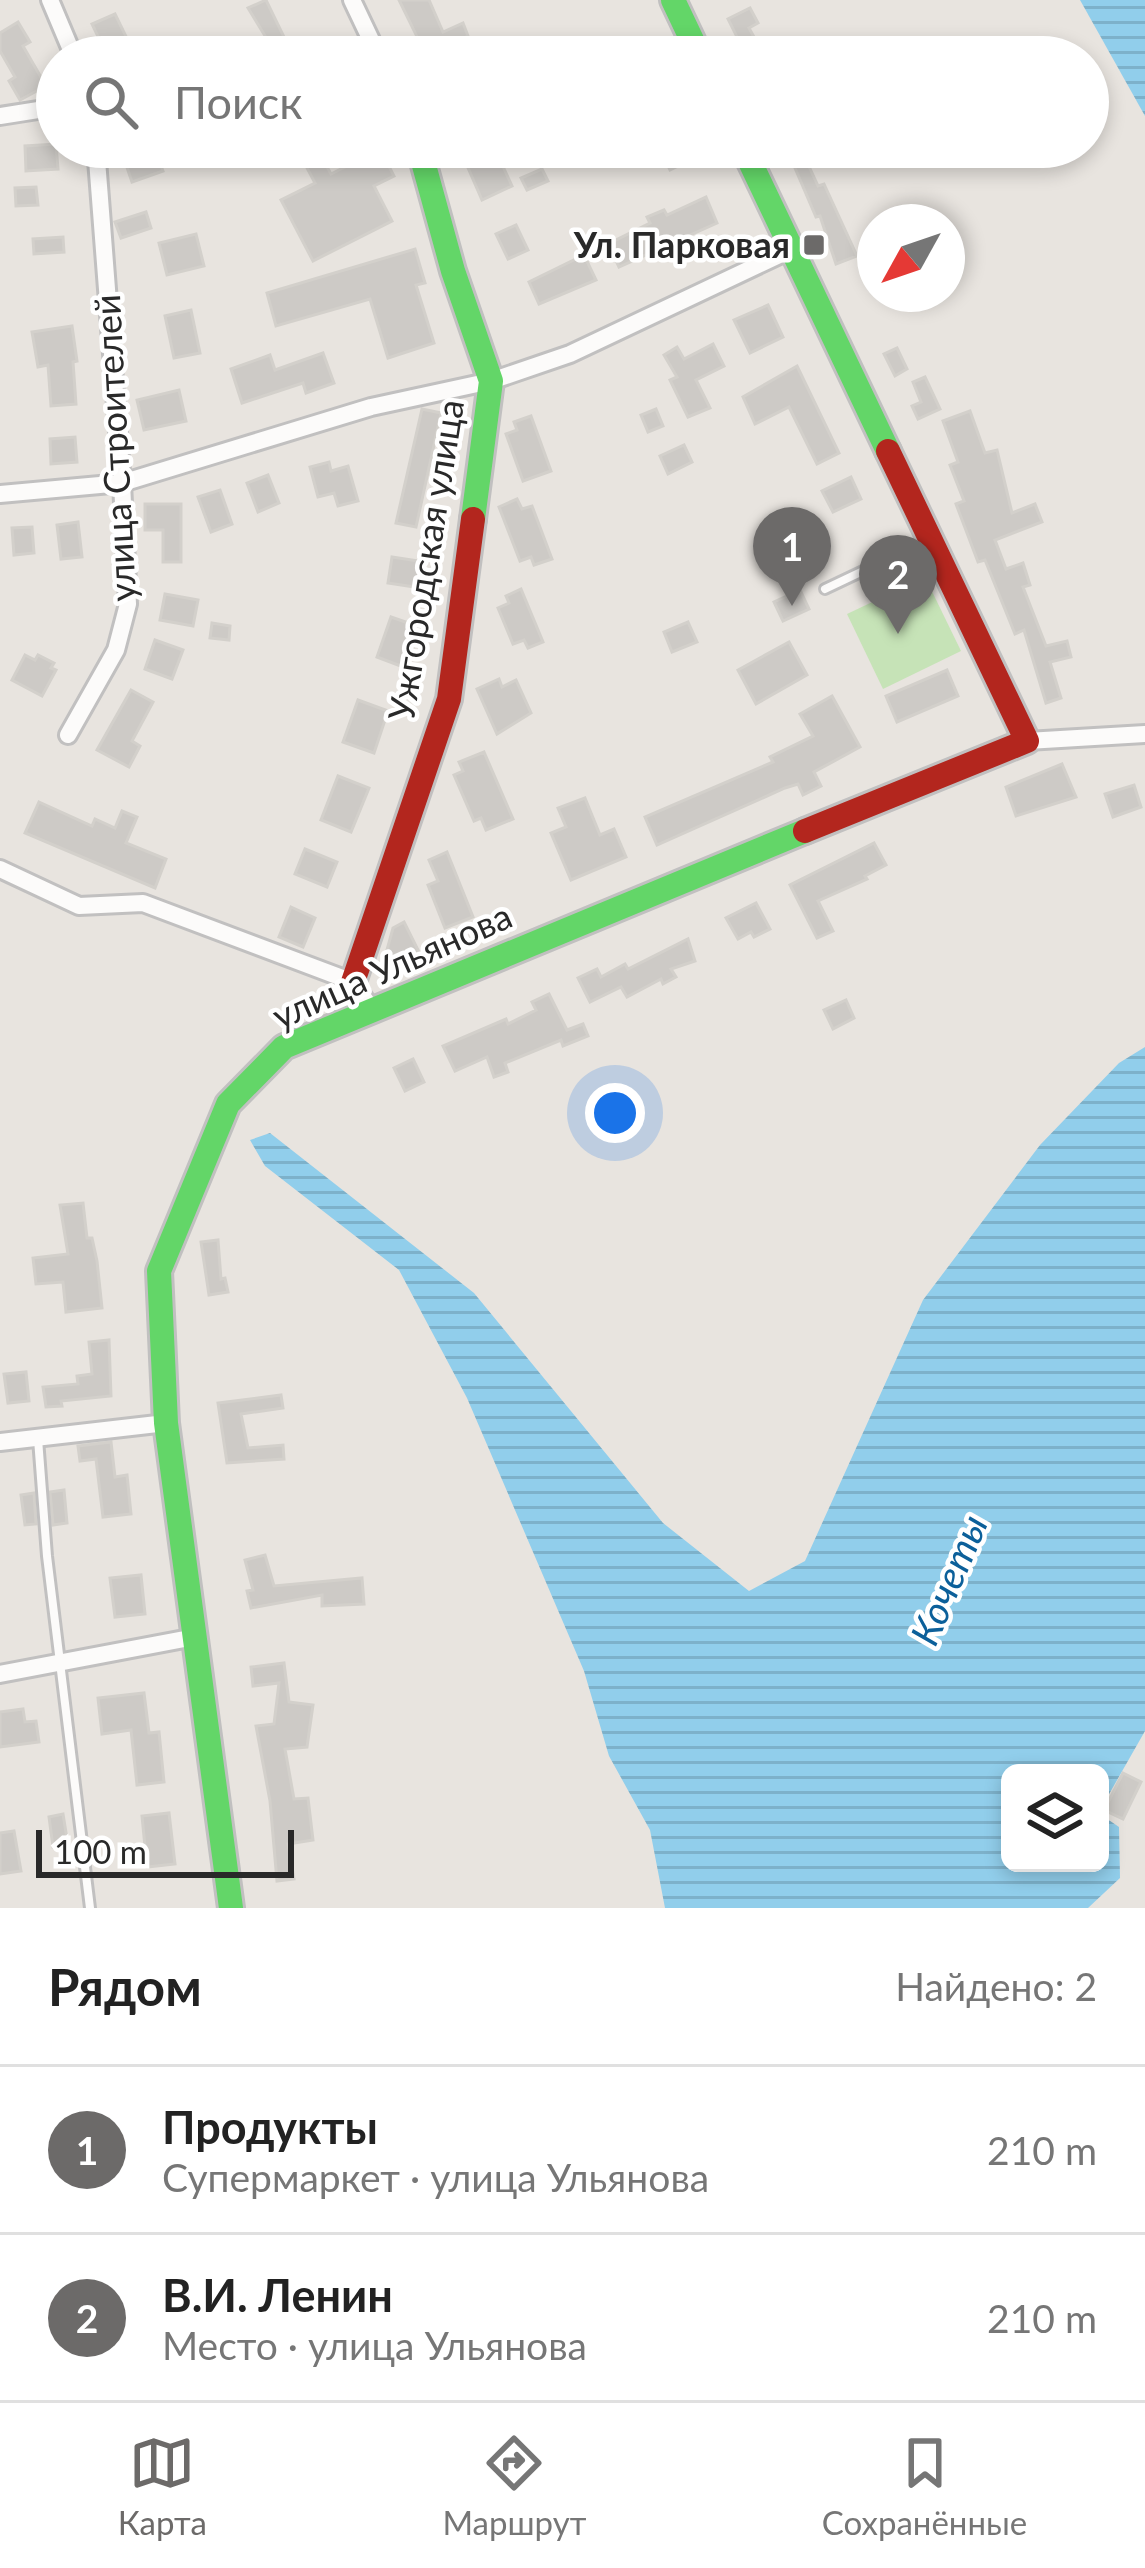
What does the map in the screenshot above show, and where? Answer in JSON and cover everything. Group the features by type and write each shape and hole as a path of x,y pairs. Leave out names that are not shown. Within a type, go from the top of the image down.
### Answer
{"street":[{"path":"50,0 65,36"},
{"path":"352,0 370,36"},
{"path":"673,0 690,36"},
{"path":"0,116 36,110"},
{"name":"улица Строителей","path":"68,735 116,650 128,604 98,168"},
{"name":"Ужгородская улица","path":"353,982 449,698 491,381 453,272 425,168"},
{"path":"753,168 1027,741"},
{"path":"0,494 122,484 371,407 491,381 570,354 792,249"},
{"name":"улица Ульянова","path":"231,1908 158,1334 159,1271 228,1104 284,1047 1027,741 1145,734"},
{"path":"0,869 79,906 143,904 353,982 371,1008"},
{"path":"0,1442 166,1423"},
{"path":"0,1674 195,1637"}],"lane":[{"path":"825,589 931,538"},
{"path":"38,1438 59,1664 90,1908"}],"green space":[{"path":"925,577 961,651 883,689 847,614"}],"water":[{"path":"1080,0 1145,0 1145,116 1109,52 1109,36 1100,36"},
{"name":"Кочеты","path":"1145,1047 1145,1731 1109,1794 1109,1764 1001,1764 1001,1872 1109,1872 1109,1820 1119,1827 1120,1878 1088,1908 665,1908 650,1830 609,1756 584,1671 467,1398 399,1270 265,1166 250,1140 270,1133 474,1293 663,1523 749,1591 805,1561 923,1300 1040,1145 1119,1063"}],"building":[{"path":"266,0 284,36 265,36 248,8"},
{"path":"399,0 429,0 443,32 463,23 468,36 417,36"},
{"path":"750,8 758,23 749,28 753,36 736,36 728,19"},
{"path":"115,14 126,36 98,36 92,24"},
{"path":"18,22 30,42 23,46 36,69 36,91 20,100 9,81 15,77 0,51 0,33"},
{"path":"36,145 36,168 58,169 26,171 25,146"},
{"path":"127,168 162,168 163,171 132,182"},
{"path":"307,168 328,168 331,174 343,168 390,168 394,176 374,186 392,221 313,261 281,200 315,183"},
{"path":"468,168 504,168 512,186 482,200"},
{"path":"795,168 810,168 818,186 824,184 857,256 836,264 820,216 816,217"},
{"path":"542,169 548,181 527,190 521,178"},
{"path":"36,187 38,205 16,206 15,188"},
{"path":"706,197 717,223 619,267 608,244 650,223 647,217 664,210 667,215"},
{"path":"146,212 151,228 121,238 115,222"},
{"path":"516,225 528,250 508,259 496,234"},
{"path":"196,234 204,266 167,275 159,243"},
{"path":"63,237 64,252 34,254 33,239"},
{"path":"415,249 425,283 416,285 434,343 388,358 370,299 276,326 267,293"},
{"path":"584,255 596,280 539,304 529,282"},
{"path":"768,305 783,337 750,353 734,320"},
{"path":"191,310 200,353 174,358 165,316"},
{"path":"72,326 76,404 51,406 48,365 38,367 32,332"},
{"path":"713,344 724,366 696,380 710,408 688,417 670,380 677,377 664,355 677,347 684,359"},
{"path":"897,348 907,369 895,376 884,354"},
{"path":"323,353 334,383 306,393 303,383 242,403 231,369 270,355 275,370"},
{"path":"797,366 839,453 817,464 789,407 755,424 743,397"},
{"path":"925,377 940,409 918,419 912,406 921,402 913,382"},
{"path":"179,390 186,421 144,430 137,400"},
{"path":"422,409 441,413 416,527 396,523"},
{"path":"656,409 663,426 648,432 641,415"},
{"path":"970,411 985,453 997,450 1012,513 1035,504 1042,522 995,540 1006,569 1023,563 1030,585 1023,587 1046,646 1067,641 1071,657 1050,662 1061,698 1046,703 1024,630 1015,634 985,560 978,562 956,504 964,501 950,465 958,462 943,421"},
{"path":"531,416 551,471 523,481 506,434 517,430 514,422"},
{"path":"75,437 77,462 51,464 50,439"},
{"path":"684,445 692,462 668,474 660,456"},
{"path":"329,462 331,471 348,466 358,501 338,506 334,493 318,497 310,467"},
{"path":"268,475 279,503 258,512 247,483"},
{"path":"851,477 861,499 833,512 822,491"},
{"path":"220,490 232,524 211,532 198,497"},
{"path":"517,499 522,509 532,506 552,559 534,565 531,557 520,561 499,507"},
{"path":"145,504 181,504 181,562 163,562 163,530 145,530"},
{"path":"78,522 82,557 61,559 57,525"},
{"path":"32,527 34,553 14,555 12,528"},
{"path":"392,557 425,562 421,588 388,583"},
{"path":"521,589 543,642 528,648 524,640 513,644 498,608 509,603 506,596"},
{"path":"800,590 809,609 783,621 774,602"},
{"path":"165,594 198,600 193,626 160,620"},
{"path":"391,617 420,627 406,668 377,657"},
{"path":"688,622 697,642 672,652 664,632"},
{"path":"212,623 230,626 229,640 210,638"},
{"path":"155,640 183,650 172,679 145,669"},
{"path":"789,642 807,675 756,704 738,670"},
{"path":"25,655 54,663 51,668 56,670 42,696 12,680"},
{"path":"947,670 958,696 897,722 886,696"},
{"path":"499,679 502,687 516,680 531,713 497,734 477,689"},
{"path":"131,690 153,702 132,741 140,746 129,767 97,750"},
{"path":"832,696 860,747 814,772 821,786 803,795 798,784 785,788 657,845 645,817 773,762 770,757 813,736 800,714"},
{"path":"358,700 388,711 374,753 343,742"},
{"path":"484,752 513,819 486,830 481,818 474,821 454,775 463,771 459,762"},
{"path":"1062,764 1076,797 1016,816 1006,787"},
{"path":"338,776 369,788 351,832 321,820"},
{"path":"1134,785 1141,807 1113,817 1105,794"},
{"path":"585,798 600,835 614,829 626,857 571,880 551,833 566,827 558,808"},
{"path":"39,802 92,826 95,819 115,828 122,811 137,817 126,843 166,859 155,888 25,833"},
{"path":"874,843 886,865 818,901 833,931 817,938 790,885"},
{"path":"305,849 337,862 327,887 295,874"},
{"path":"447,852 473,917 445,928 428,885 438,881 429,860"},
{"path":"756,903 770,929 738,939 726,918"},
{"path":"291,907 315,918 303,947 279,937"},
{"path":"404,922 422,958 393,972 385,957 393,928"},
{"path":"688,939 695,961 671,969 676,977 663,984 661,979 627,997 621,987 590,1002 578,978 597,969 601,977 625,964 628,969"},
{"path":"549,994 567,1030 583,1024 588,1036 563,1046 561,1040 505,1063 508,1072 494,1077 487,1057 455,1071 443,1046 506,1019 508,1024 536,1010 532,1002"},
{"path":"846,1000 854,1018 833,1029 824,1010"},
{"path":"413,1059 424,1082 405,1091 394,1068"},
{"path":"83,1203 102,1308 66,1312 63,1282 36,1284 33,1258 68,1254 60,1205"},
{"path":"218,1240 221,1279 225,1278 228,1292 209,1295 201,1242"},
{"path":"109,1340 111,1396 46,1407 43,1387 78,1384 77,1376 92,1374 89,1342"},
{"path":"26,1372 29,1401 8,1403 4,1374"},
{"path":"281,1395 283,1408 241,1414 248,1448 283,1445 284,1459 227,1463 218,1403"},
{"path":"111,1442 115,1477 127,1475 131,1514 103,1517 96,1459 80,1461 78,1446"},
{"path":"64,1490 67,1523 53,1525 50,1492"},
{"path":"34,1493 36,1524 25,1525 21,1495"},
{"path":"265,1555 274,1586 362,1578 364,1604 322,1606 322,1595 251,1608 247,1591 253,1590 245,1560"},
{"path":"141,1575 145,1614 115,1617 110,1578"},
{"path":"284,1663 289,1702 313,1705 307,1747 285,1749 294,1799 308,1798 313,1840 288,1844 294,1879 277,1881 270,1801 256,1726 274,1724 279,1683 253,1686 251,1667"},
{"path":"144,1693 149,1733 159,1732 164,1782 137,1785 131,1730 102,1734 98,1698"},
{"path":"23,1709 25,1722 36,1721 39,1742 0,1747 0,1712"},
{"path":"1123,1773 1141,1782 1123,1819 1109,1812 1109,1800"},
{"path":"169,1813 175,1864 147,1867 142,1816"},
{"path":"63,1814 68,1845 53,1847 49,1817"},
{"path":"14,1831 21,1871 0,1874 0,1833"}],"traffic: fast":[{"path":"673,0 690,36"},
{"path":"425,168 453,271 491,381 473,519"},
{"path":"753,168 888,451"},
{"path":"231,1908 166,1423 159,1271 228,1104 284,1047 805,831"}],"traffic: jam":[{"path":"805,831 1027,741 888,451"},
{"path":"353,982 449,699 473,519"}],"place":[{"name":"Ул. Парковая","path":"814,245"},
{"name":"Продукты","path":"792,606"},
{"name":"В.И. Ленин","path":"898,634"}]}
